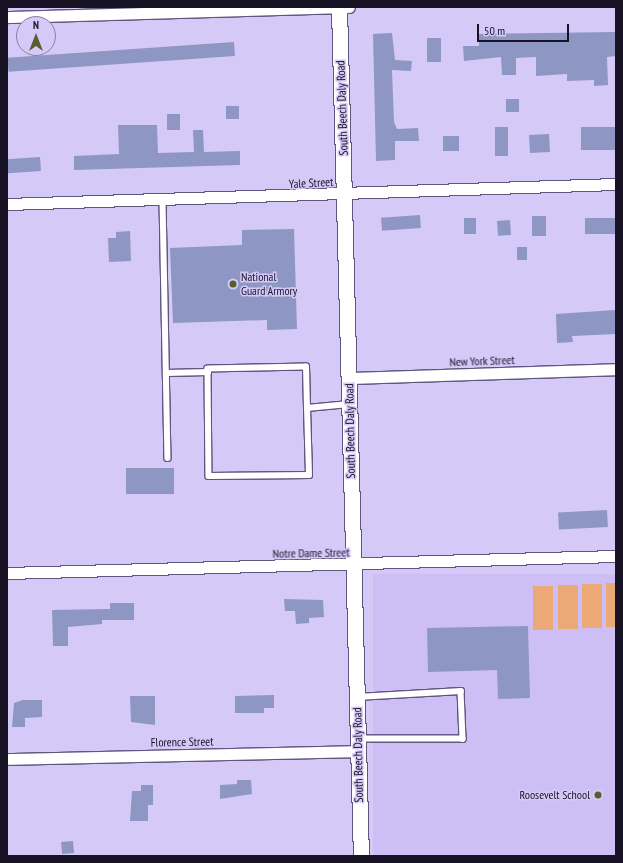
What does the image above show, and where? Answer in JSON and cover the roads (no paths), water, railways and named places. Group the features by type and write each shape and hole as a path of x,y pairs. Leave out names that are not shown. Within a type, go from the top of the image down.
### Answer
{"main road":[{"name":"South Beech Daly Road","path":"342,7 344,194 360,856"}],"street":[{"path":"7,17 342,7"},
{"name":"Yale Street","path":"7,204 616,184"},
{"name":"New York Street","path":"349,378 616,369"},
{"name":"Notre Dame Street","path":"7,573 353,565 616,556"},
{"name":"Florence Street","path":"7,759 358,745"}],"lane":[{"path":"163,200 168,458"},
{"path":"166,373 208,372 208,369 306,367 309,474 209,476 208,372"},
{"path":"308,408 350,404"},
{"path":"357,697 462,691 463,739 358,745"}],"place":[{"name":"National Guard Armory","path":"233,284"},
{"name":"Roosevelt School","path":"598,795"}]}
